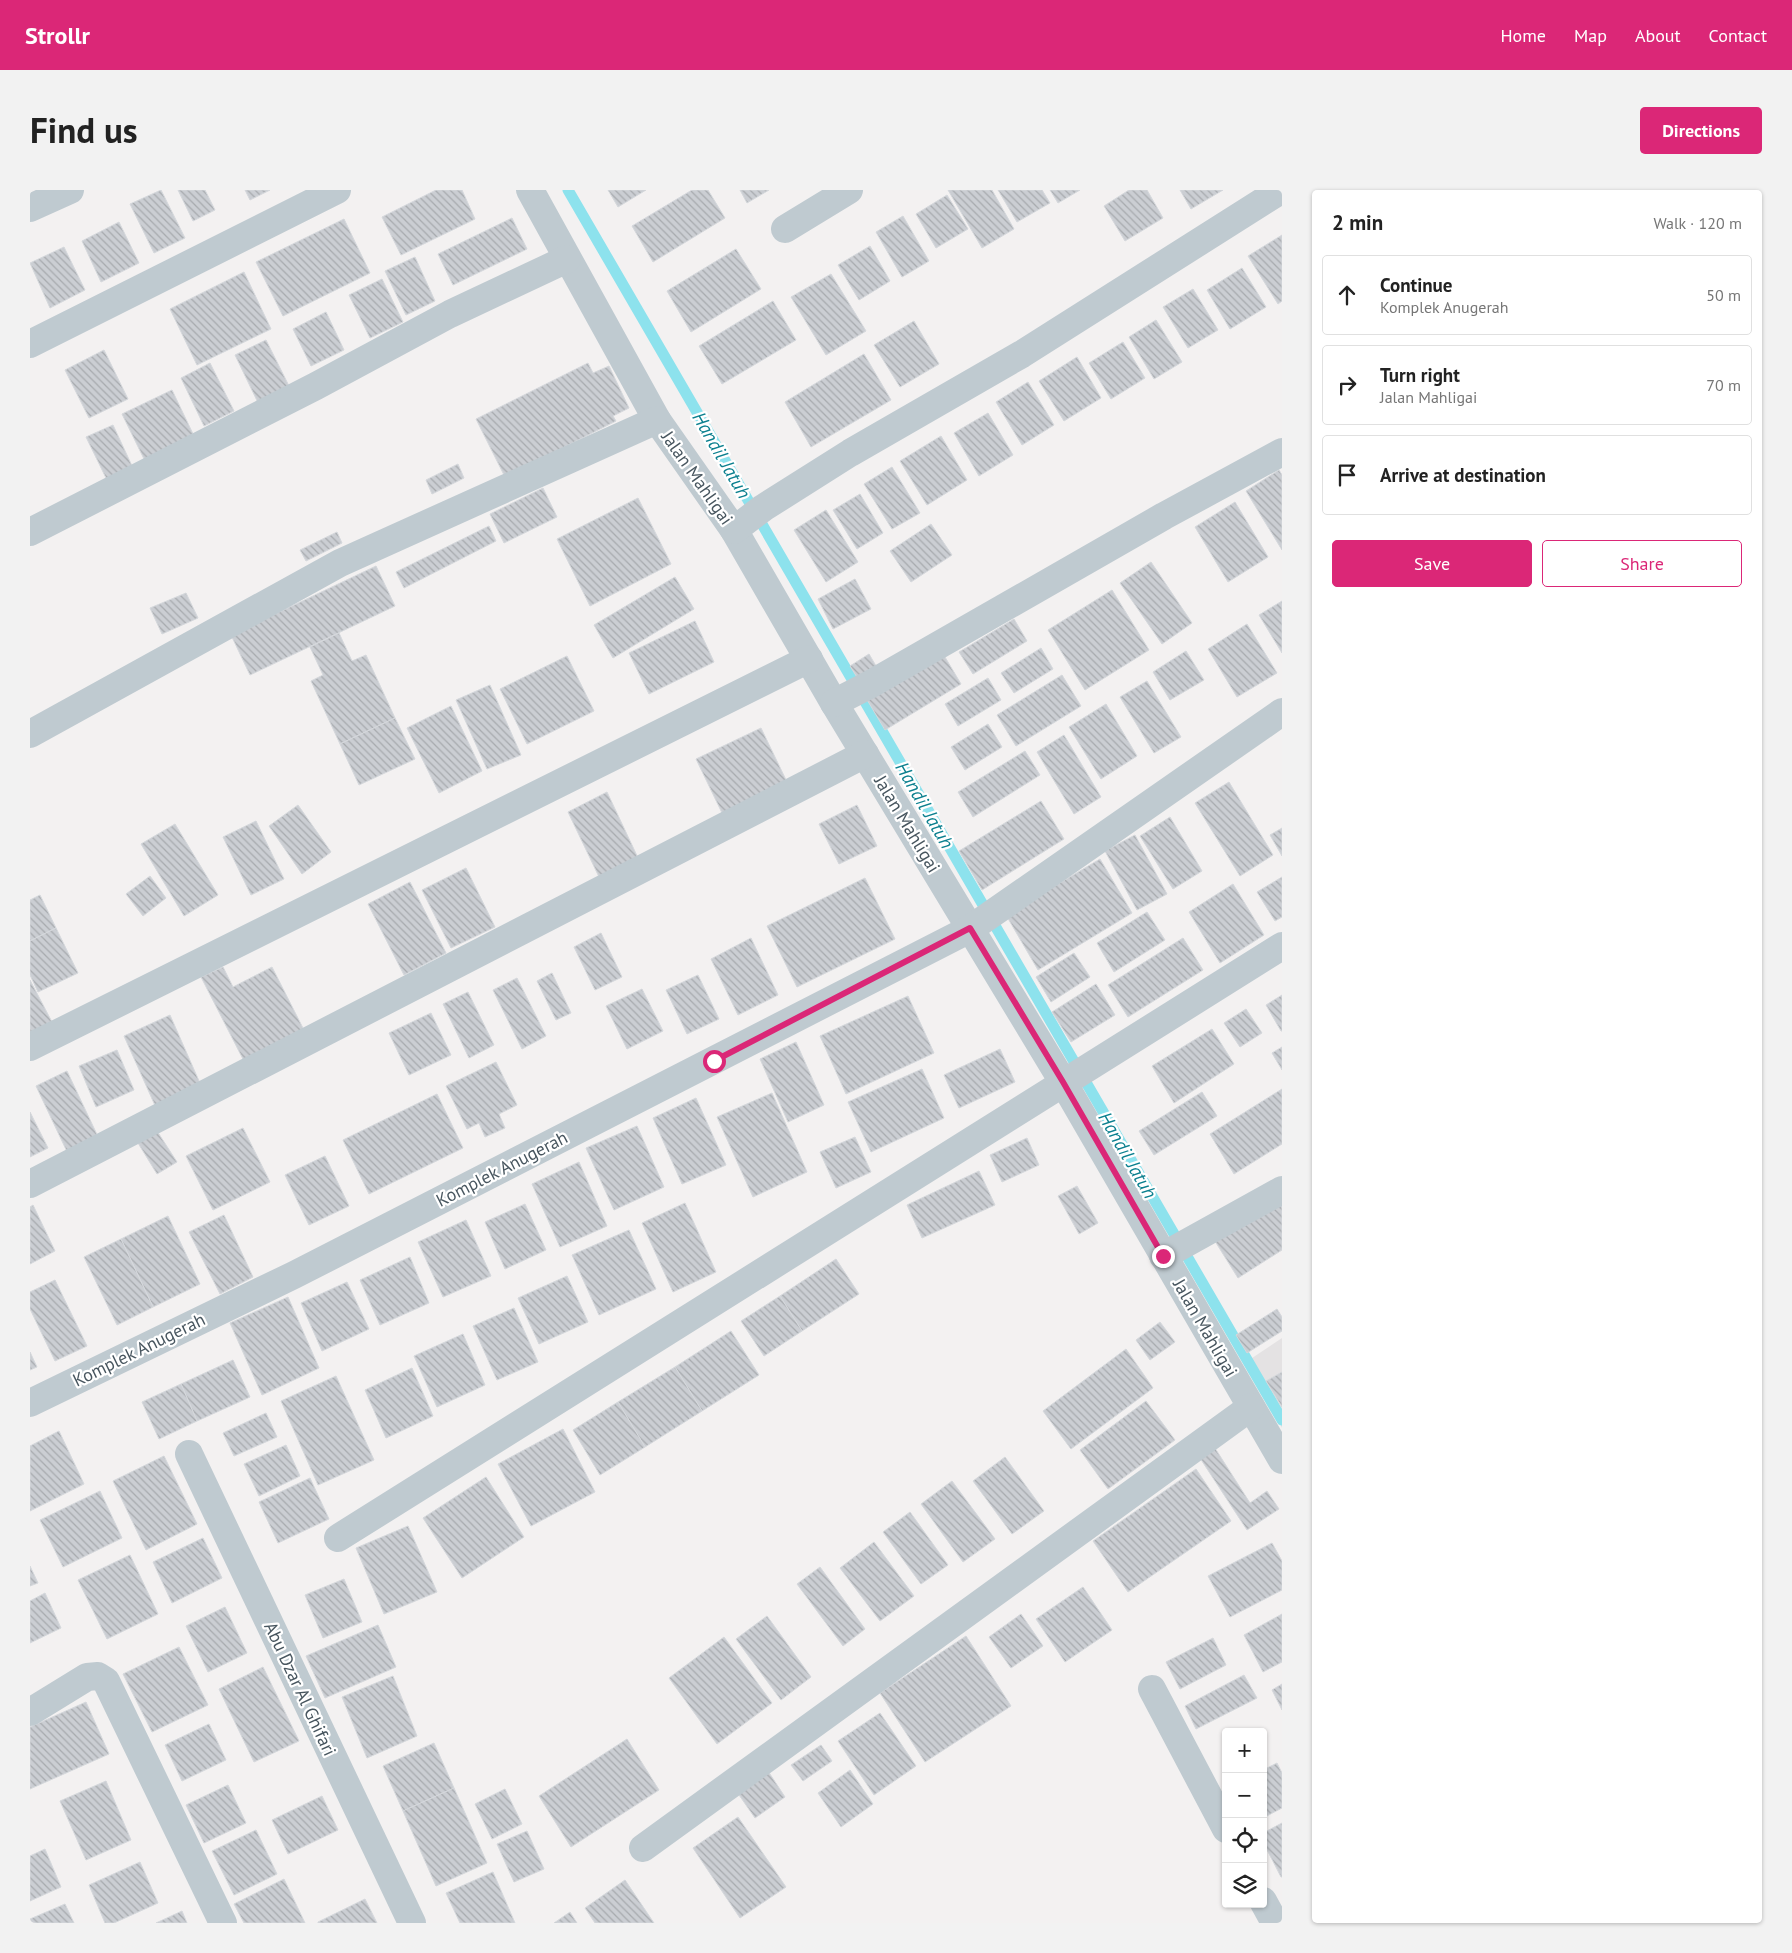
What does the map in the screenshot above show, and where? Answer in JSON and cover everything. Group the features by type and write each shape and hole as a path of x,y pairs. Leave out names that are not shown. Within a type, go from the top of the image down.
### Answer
{"street":[{"path":"30,208 70,190"},
{"path":"30,344 337,190"},
{"name":"Jalan Mahligai","path":"530,190 657,420 748,520 808,659 851,695 865,754 984,919 1176,1249 1251,1407 1282,1460"},
{"path":"785,229 849,190"},
{"path":"748,520 850,453 1022,354 1282,190"},
{"path":"30,532 316,386 450,314 567,259"},
{"path":"30,734 340,564 657,420"},
{"path":"851,695 1164,516 1282,452"},
{"path":"30,1047 808,659"},
{"name":"Komplek Anugerah","path":"30,1403 303,1271 984,919 1282,712"},
{"path":"30,1184 865,754"},
{"path":"338,1538 743,1286 1282,946"},
{"path":"1176,1249 1282,1190"},
{"path":"643,1848 1251,1407"},
{"name":"Abu Dzar Al Ghifari","path":"190,1454 412,1923"},
{"path":"30,1712 87,1677 98,1676 106,1681 224,1923"},
{"path":"1152,1689 1222,1821"},
{"path":"1267,1908 1275,1923"}],"shaded area":[{"path":"1282,1338 1282,1428 1246,1362"}],"building":[{"path":"161,190 185,238 154,253 130,204"},
{"path":"178,190 205,190 215,210 193,221"},
{"path":"245,190 270,190 250,200"},
{"path":"436,190 462,190 475,219 401,255 382,217"},
{"path":"608,190 646,190 618,207"},
{"path":"692,190 708,190 725,218 653,262 632,226"},
{"path":"740,190 769,190 747,203"},
{"path":"948,190 992,190 1014,229 982,248"},
{"path":"998,190 1042,190 1050,203 1017,222"},
{"path":"1050,190 1080,190 1058,203"},
{"path":"1129,190 1147,190 1163,218 1125,241 1104,206"},
{"path":"1180,190 1223,190 1191,209"},
{"path":"947,195 968,229 936,248 916,214"},
{"path":"903,216 929,261 902,277 876,232"},
{"path":"512,218 527,249 453,285 438,254"},
{"path":"344,219 370,273 283,316 256,262"},
{"path":"119,222 139,263 101,282 82,241"},
{"path":"1282,235 1282,301 1278,304 1248,256"},
{"path":"870,246 890,281 859,300 838,265"},
{"path":"64,247 85,290 50,308 30,263"},
{"path":"736,249 761,289 691,332 667,291"},
{"path":"415,257 435,301 406,315 385,271"},
{"path":"1242,268 1266,307 1230,329 1207,290"},
{"path":"244,272 271,329 197,365 170,309"},
{"path":"831,274 866,331 826,355 791,297"},
{"path":"382,279 403,322 370,338 349,295"},
{"path":"1193,289 1218,330 1188,348 1163,307"},
{"path":"773,301 796,340 722,384 699,346"},
{"path":"326,312 344,350 311,366 293,329"},
{"path":"1156,320 1182,362 1154,379 1129,337"},
{"path":"914,321 939,364 900,387 874,345"},
{"path":"266,340 293,394 261,409 235,355"},
{"path":"1123,342 1145,378 1111,399 1089,363"},
{"path":"104,350 128,399 89,418 65,370"},
{"path":"864,354 891,400 811,447 785,402"},
{"path":"1077,357 1101,398 1064,421 1039,381"},
{"path":"210,363 234,411 204,426 181,378"},
{"path":"588,363 593,373 609,366 629,408 613,416 616,421 505,477 476,419"},
{"path":"1028,382 1054,425 1022,445 996,402"},
{"path":"172,390 194,436 145,461 122,414"},
{"path":"988,413 1013,455 979,476 954,433"},
{"path":"113,425 133,468 107,480 86,437"},
{"path":"941,436 967,480 927,505 900,461"},
{"path":"458,464 464,478 432,494 426,480"},
{"path":"892,467 920,513 892,529 864,484"},
{"path":"1279,470 1282,475 1282,550 1246,491"},
{"path":"543,488 557,517 504,543 490,514"},
{"path":"860,494 883,533 857,549 833,510"},
{"path":"638,498 671,564 590,606 557,539"},
{"path":"1235,502 1268,557 1228,582 1195,527"},
{"path":"826,510 858,562 826,582 794,530"},
{"path":"931,524 952,555 911,582 890,551"},
{"path":"489,526 496,541 404,588 396,572"},
{"path":"337,532 342,543 306,561 300,550"},
{"path":"1151,562 1192,623 1162,644 1120,583"},
{"path":"376,566 395,606 250,675 231,635"},
{"path":"675,577 694,609 613,658 594,625"},
{"path":"855,579 871,609 833,629 818,599"},
{"path":"1112,590 1149,650 1085,690 1048,630"},
{"path":"186,593 198,618 162,634 150,608"},
{"path":"1282,601 1282,653 1259,615"},
{"path":"1014,619 1027,641 973,674 959,652"},
{"path":"695,621 714,662 649,694 629,653"},
{"path":"1247,624 1277,673 1237,697 1208,649"},
{"path":"339,633 352,661 366,655 395,718 340,744 311,681 323,675 310,647"},
{"path":"1041,648 1053,669 1014,693 1001,673"},
{"path":"1186,651 1204,680 1170,700 1153,672"},
{"path":"942,652 961,684 885,730 866,698"},
{"path":"869,654 879,671 860,682 850,666"},
{"path":"567,656 594,711 527,744 500,689"},
{"path":"1062,675 1081,706 1016,746 997,715"},
{"path":"988,678 1001,700 958,726 945,704"},
{"path":"1147,681 1181,737 1154,753 1120,697"},
{"path":"490,685 521,755 487,769 456,700"},
{"path":"1106,704 1137,756 1101,779 1069,727"},
{"path":"451,706 482,771 439,793 407,728"},
{"path":"395,718 415,759 359,785 340,744"},
{"path":"988,724 1002,747 965,770 951,747"},
{"path":"761,728 788,784 723,815 696,759"},
{"path":"1064,735 1101,797 1074,814 1037,752"},
{"path":"1025,751 1040,775 973,817 958,792"},
{"path":"1229,782 1273,855 1240,876 1195,803"},
{"path":"607,792 639,860 600,879 568,812"},
{"path":"1041,801 1064,839 982,890 959,851"},
{"path":"298,805 331,852 302,874 269,826"},
{"path":"857,805 877,846 839,864 819,824"},
{"path":"1170,817 1202,871 1173,889 1140,836"},
{"path":"256,821 284,879 251,895 223,837"},
{"path":"175,824 218,895 184,916 141,844"},
{"path":"1282,828 1282,856 1270,835"},
{"path":"1135,835 1167,894 1137,910 1105,851"},
{"path":"1100,859 1132,913 1038,970 1006,915"},
{"path":"466,868 495,927 451,948 422,890"},
{"path":"150,876 166,898 143,916 126,894"},
{"path":"1282,877 1282,917 1275,921 1257,892"},
{"path":"865,878 895,939 797,987 767,926"},
{"path":"410,882 446,953 404,975 368,904"},
{"path":"1233,884 1264,935 1220,963 1189,912"},
{"path":"40,895 56,928 30,941 30,900"},
{"path":"1147,912 1165,940 1114,972 1097,943"},
{"path":"56,928 78,973 38,992 30,975 30,941"},
{"path":"601,933 622,977 595,990 574,947"},
{"path":"751,938 778,995 738,1015 711,959"},
{"path":"1183,938 1203,970 1128,1017 1108,985"},
{"path":"1074,953 1090,977 1051,1002 1036,977"},
{"path":"223,967 233,987 272,967 307,1036 247,1067 201,977"},
{"path":"552,973 571,1013 556,1020 537,981"},
{"path":"698,975 719,1019 687,1034 666,990"},
{"path":"517,978 546,1036 522,1049 493,990"},
{"path":"30,980 52,1022 30,1034"},
{"path":"1096,984 1115,1015 1071,1042 1052,1012"},
{"path":"642,989 663,1031 627,1049 606,1006"},
{"path":"468,992 494,1045 469,1058 443,1004"},
{"path":"1282,995 1282,1031 1281,1031 1266,1005"},
{"path":"908,996 934,1053 846,1094 820,1036"},
{"path":"1246,1009 1262,1033 1240,1047 1224,1023"},
{"path":"431,1013 451,1055 409,1075 389,1033"},
{"path":"170,1015 203,1090 157,1110 124,1036"},
{"path":"1212,1029 1234,1064 1174,1103 1152,1066"},
{"path":"796,1042 824,1105 788,1122 760,1059"},
{"path":"1282,1047 1282,1070 1272,1053"},
{"path":"1000,1049 1015,1082 959,1108 944,1075"},
{"path":"117,1050 134,1090 96,1107 79,1066"},
{"path":"496,1062 517,1105 499,1114 505,1128 485,1137 479,1123 467,1129 446,1086"},
{"path":"922,1069 944,1118 871,1152 848,1102"},
{"path":"67,1071 101,1143 70,1158 36,1086"},
{"path":"1282,1089 1282,1144 1234,1174 1210,1134"},
{"path":"1202,1092 1217,1116 1154,1155 1139,1131"},
{"path":"772,1093 807,1172 753,1197 717,1117"},
{"path":"437,1094 463,1148 369,1194 343,1140"},
{"path":"696,1098 726,1165 682,1184 653,1118"},
{"path":"30,1112 48,1148 30,1157"},
{"path":"637,1126 664,1187 614,1210 586,1148"},
{"path":"243,1128 270,1182 213,1210 186,1156"},
{"path":"157,1131 177,1162 157,1174 138,1143"},
{"path":"855,1137 871,1172 836,1188 820,1152"},
{"path":"1027,1138 1039,1165 1002,1182 990,1155"},
{"path":"325,1156 349,1206 309,1225 285,1175"},
{"path":"579,1162 607,1226 560,1247 532,1184"},
{"path":"979,1171 995,1205 922,1238 907,1205"},
{"path":"1077,1186 1098,1223 1079,1234 1058,1196"},
{"path":"1282,1195 1282,1250 1238,1278 1213,1238"},
{"path":"685,1203 716,1272 673,1292 642,1223"},
{"path":"525,1204 546,1250 505,1269 485,1222"},
{"path":"33,1205 55,1251 30,1264 30,1207"},
{"path":"224,1215 253,1277 220,1294 189,1232"},
{"path":"168,1216 200,1284 153,1307 121,1239"},
{"path":"466,1220 491,1276 443,1297 418,1242"},
{"path":"629,1230 656,1289 599,1315 572,1255"},
{"path":"121,1239 153,1307 117,1325 84,1257"},
{"path":"410,1257 429,1303 380,1325 360,1280"},
{"path":"836,1259 859,1294 802,1331 780,1296"},
{"path":"567,1276 588,1322 539,1344 518,1298"},
{"path":"55,1280 87,1346 55,1361 30,1309 30,1292"},
{"path":"347,1282 369,1329 322,1351 301,1303"},
{"path":"780,1296 802,1331 764,1356 741,1321"},
{"path":"288,1297 319,1368 262,1395 230,1323"},
{"path":"514,1308 538,1362 497,1380 473,1326"},
{"path":"1277,1309 1282,1317 1282,1331 1247,1353 1236,1335"},
{"path":"1160,1322 1175,1342 1150,1360 1136,1340"},
{"path":"731,1331 759,1375 702,1411 675,1367"},
{"path":"463,1334 485,1385 437,1407 414,1356"},
{"path":"1126,1349 1153,1388 1071,1449 1043,1411"},
{"path":"30,1352 37,1367 30,1370"},
{"path":"233,1360 250,1397 197,1421 181,1384"},
{"path":"675,1367 702,1411 645,1447 618,1402"},
{"path":"412,1368 433,1416 386,1438 365,1390"},
{"path":"1282,1372 1282,1407 1266,1381"},
{"path":"336,1376 374,1460 318,1485 281,1401"},
{"path":"181,1384 197,1421 159,1439 142,1402"},
{"path":"1146,1401 1175,1440 1108,1489 1080,1450"},
{"path":"618,1402 645,1447 600,1475 573,1430"},
{"path":"266,1413 277,1437 234,1456 223,1433"},
{"path":"563,1429 595,1492 531,1526 498,1464"},
{"path":"59,1431 84,1484 30,1511 30,1446"},
{"path":"286,1445 300,1476 259,1496 244,1464"},
{"path":"1213,1445 1250,1503 1267,1491 1279,1509 1247,1530 1198,1455"},
{"path":"164,1456 197,1524 146,1550 113,1481"},
{"path":"1005,1457 1044,1511 1012,1534 973,1481"},
{"path":"1196,1469 1231,1521 1128,1592 1093,1541"},
{"path":"486,1477 524,1537 462,1578 423,1518"},
{"path":"310,1478 329,1519 278,1543 259,1502"},
{"path":"952,1481 995,1539 963,1562 921,1504"},
{"path":"100,1491 122,1538 63,1567 40,1520"},
{"path":"910,1512 948,1565 921,1584 883,1532"},
{"path":"408,1526 437,1592 384,1614 356,1548"},
{"path":"203,1538 222,1578 172,1603 153,1562"},
{"path":"874,1542 914,1596 880,1621 840,1568"},
{"path":"1272,1543 1282,1561 1282,1590 1230,1617 1208,1576"},
{"path":"130,1555 158,1614 107,1639 78,1580"},
{"path":"30,1566 38,1583 30,1586"},
{"path":"820,1567 865,1629 843,1646 797,1584"},
{"path":"344,1579 362,1622 323,1638 305,1595"},
{"path":"1083,1587 1112,1630 1065,1662 1036,1619"},
{"path":"45,1593 61,1628 30,1643 30,1601"},
{"path":"225,1607 247,1653 208,1672 186,1626"},
{"path":"1021,1614 1043,1646 1011,1668 989,1637"},
{"path":"1282,1614 1282,1662 1263,1672 1244,1635"},
{"path":"767,1616 811,1677 781,1700 736,1639"},
{"path":"378,1625 396,1667 325,1698 306,1656"},
{"path":"966,1636 1011,1706 925,1762 880,1693"},
{"path":"724,1637 772,1703 717,1744 669,1678"},
{"path":"1213,1638 1226,1665 1180,1689 1166,1662"},
{"path":"179,1647 208,1705 152,1732 123,1674"},
{"path":"263,1667 299,1741 254,1762 219,1689"},
{"path":"1244,1675 1257,1698 1196,1729 1185,1706"},
{"path":"393,1676 417,1736 367,1758 342,1697"},
{"path":"1282,1684 1282,1710 1272,1690"},
{"path":"86,1702 109,1754 30,1789 30,1727"},
{"path":"880,1713 916,1766 874,1795 838,1741"},
{"path":"209,1724 226,1760 182,1781 165,1745"},
{"path":"627,1739 659,1790 571,1847 539,1796"},
{"path":"434,1743 454,1788 403,1811 383,1766"},
{"path":"821,1745 832,1761 803,1781 791,1765"},
{"path":"1277,1763 1282,1773 1282,1808 1267,1816 1267,1773 1267,1768"},
{"path":"850,1770 873,1804 841,1827 818,1793"},
{"path":"768,1771 785,1797 755,1818 737,1792"},
{"path":"106,1781 131,1840 86,1860 60,1801"},
{"path":"228,1785 246,1823 204,1843 186,1805"},
{"path":"454,1788 487,1863 436,1886 403,1811"},
{"path":"505,1789 522,1824 492,1839 475,1804"},
{"path":"322,1796 338,1830 288,1854 272,1820"},
{"path":"738,1817 786,1887 740,1918 693,1848"},
{"path":"1282,1823 1282,1877 1267,1850 1267,1831"},
{"path":"256,1830 277,1874 234,1895 212,1851"},
{"path":"527,1831 544,1869 514,1882 497,1844"},
{"path":"45,1849 61,1887 30,1901 30,1856"},
{"path":"140,1862 158,1903 114,1923 105,1923 89,1885"},
{"path":"493,1872 515,1923 460,1923 446,1893"},
{"path":"284,1879 305,1923 244,1923 234,1904"},
{"path":"625,1880 654,1923 595,1923 585,1908"},
{"path":"365,1899 377,1923 318,1923 318,1922"},
{"path":"65,1904 74,1923 30,1923 30,1919"},
{"path":"182,1911 187,1923 156,1923"},
{"path":"570,1912 577,1923 554,1923"}],"waterway":[{"name":"Handil Jatuh","path":"568,190 1282,1420"}],"route":[{"path":"714,1061 970,928 1063,1082 1163,1256"}]}
